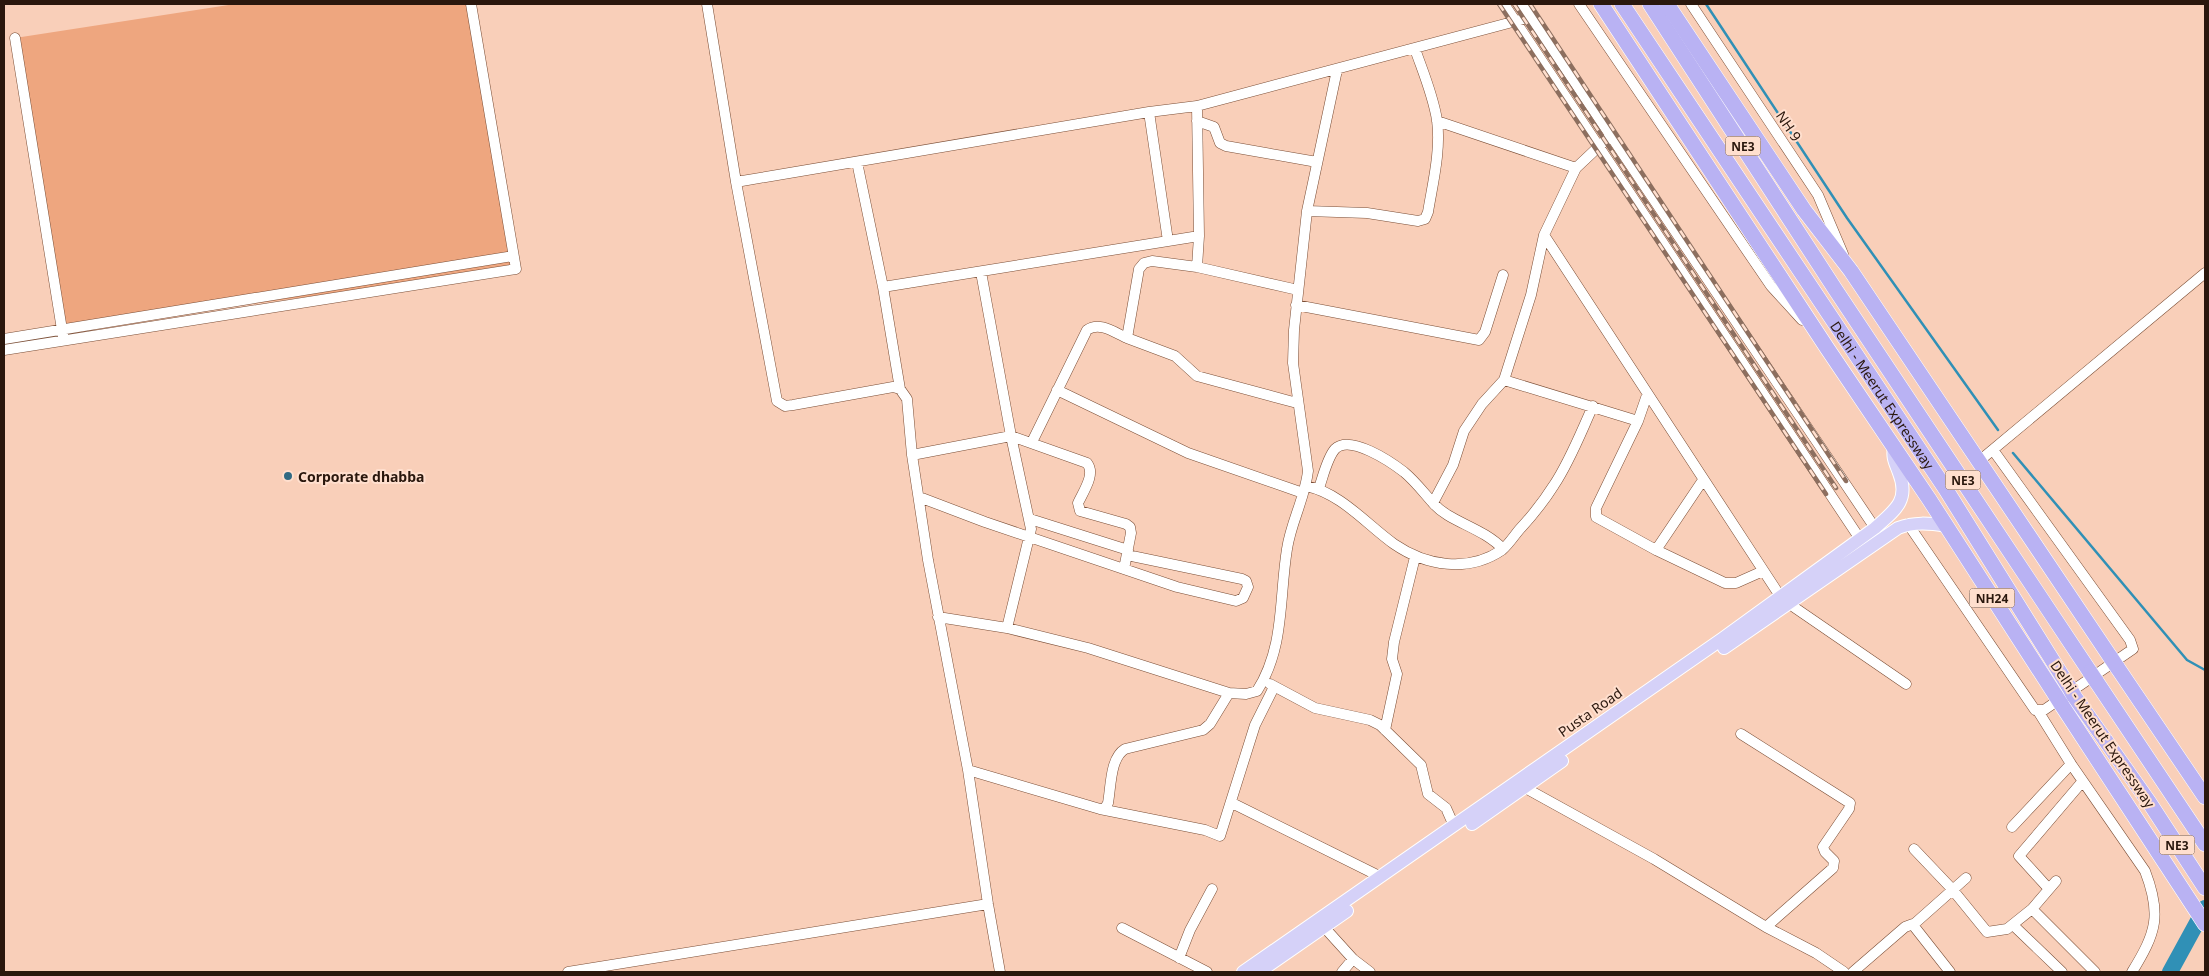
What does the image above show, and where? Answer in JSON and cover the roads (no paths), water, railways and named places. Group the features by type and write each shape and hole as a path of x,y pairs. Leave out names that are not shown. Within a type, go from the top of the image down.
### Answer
{"highway":[{"path":"1602,4 1827,348 1894,446"},
{"name":"Delhi - Meerut Expressway","path":"1622,4 1945,488 2072,691 2149,802 2205,888"},
{"name":"Delhi - Meerut Expressway","path":"1650,4 1835,289 2205,844"},
{"path":"1667,4 1804,210 1851,271 2205,797"},
{"name":"NH24","path":"1894,446 2205,924"}],"main road":[{"name":"Pusta Road","path":"1784,600 1893,512 1903,496 1902,481 1892,458 1894,446"},
{"name":"Pusta Road","path":"1258,972 1324,927 1722,639 1887,535 1908,524 1927,523 1946,526"},
{"name":"Pusta Road","path":"1242,972 1454,826 1519,785"}],"street":[{"path":"4,350 516,269 471,4"},
{"path":"707,4 736,182 777,401 785,406 885,388 900,389"},
{"path":"1504,4 1860,540"},
{"path":"1522,4 1875,528"},
{"path":"1579,4 1771,286 1827,348"},
{"name":"NH 9","path":"1690,4 1818,195 1851,271"},
{"path":"736,182 1149,112 1196,106 1531,18"},
{"path":"15,38 64,341"},
{"path":"1307,211 1367,213 1418,221 1425,219 1428,212 1438,150 1437,121 1431,96 1414,49"},
{"path":"938,617 1007,628 1088,648 1229,694 1252,694 1257,691 1278,640 1287,550 1293,521 1305,490 1308,471 1297,403 1293,363 1296,305 1307,211 1337,70"},
{"path":"1196,106 1199,236 1197,266"},
{"path":"1149,112 1168,241"},
{"path":"1197,121 1214,127 1220,143 1226,146 1317,162"},
{"path":"1437,121 1576,168"},
{"path":"1433,503 1453,464 1464,431 1482,404 1504,380 1531,294 1544,235 1576,168 1610,136"},
{"path":"857,162 883,288 900,389 907,399 912,455 938,617 968,770 1000,972"},
{"path":"1544,235 1647,395 1784,600 1906,684"},
{"path":"883,288 1199,236"},
{"path":"4,339 514,256"},
{"path":"1127,338 1139,270 1144,263 1152,261 1197,266 1298,290"},
{"path":"981,272 1011,436 1030,518 1029,537 1007,628"},
{"path":"1978,462 2205,273"},
{"path":"1296,305 1479,340 1485,332 1503,275"},
{"path":"1032,442 1087,330 1093,326 1100,326 1175,356 1197,376 1297,403"},
{"path":"1504,380 1638,421"},
{"path":"1057,390 1188,453 1305,490 1319,488 1336,498 1393,543 1415,557 1433,563 1458,564 1481,560 1503,549 1556,484 1593,406"},
{"path":"1647,395 1638,421 1596,508 1595,513 1599,520 1656,550 1730,584 1738,583 1763,571"},
{"path":"912,455 1011,436 1087,463 1091,474 1078,508 1080,511 1126,524 1130,528 1124,569"},
{"path":"1319,488 1334,450 1341,445 1351,445 1378,454 1404,472 1440,510 1480,530 1503,549"},
{"path":"1993,450 2130,640 2133,647 2132,650 2044,710 2038,711"},
{"path":"1656,550 1703,480"},
{"path":"920,497 1029,537 1177,587 1229,600 1236,600 1244,598 1248,587 1242,579 1128,552 1030,518"},
{"path":"1908,524 2019,689 2038,711 2082,782 2145,870 2149,880 2155,923 2148,945 2132,972"},
{"path":"1385,730 1397,674 1392,659 1394,642 1415,557"},
{"path":"1262,680 1315,708 1370,720 1385,730 1421,764 1428,794 1446,808 1454,826"},
{"path":"968,770 1100,809 1204,830 1220,836 1232,803 1255,725 1274,686"},
{"path":"1100,809 1105,808 1108,804 1115,766 1120,752 1126,748 1203,730 1210,724 1229,694"},
{"path":"1741,734 1850,803 1849,809 1823,847 1825,852 1834,861 1832,868 1766,927"},
{"path":"2012,827 2071,764"},
{"path":"1914,849 1952,889 1987,932 2007,929 2032,909 2052,885 2019,856 2082,782"},
{"path":"1519,785 1654,859 1766,927 1816,953 1838,971"},
{"path":"1232,803 1381,877"},
{"path":"1853,972 1966,878"},
{"path":"1178,958 1212,889"},
{"path":"568,972 988,904"},
{"path":"2032,909 2095,972"},
{"path":"1913,924 1915,930 1950,972"},
{"path":"2012,925 2062,972"},
{"path":"1324,927 1354,959 1370,972"},
{"path":"1122,928 1206,972"},
{"path":"1342,972 1354,959"}],"waterway":[{"path":"1706,4 1847,218 1998,430"},
{"path":"2013,453 2187,660 2205,670"},
{"path":"2170,972 2205,908"}],"railway":[{"path":"1499,4 1826,494"},
{"path":"1514,4 1836,488"},
{"path":"1530,4 1846,481"}],"place":[{"name":"Corporate dhabba","path":"288,476"}]}
